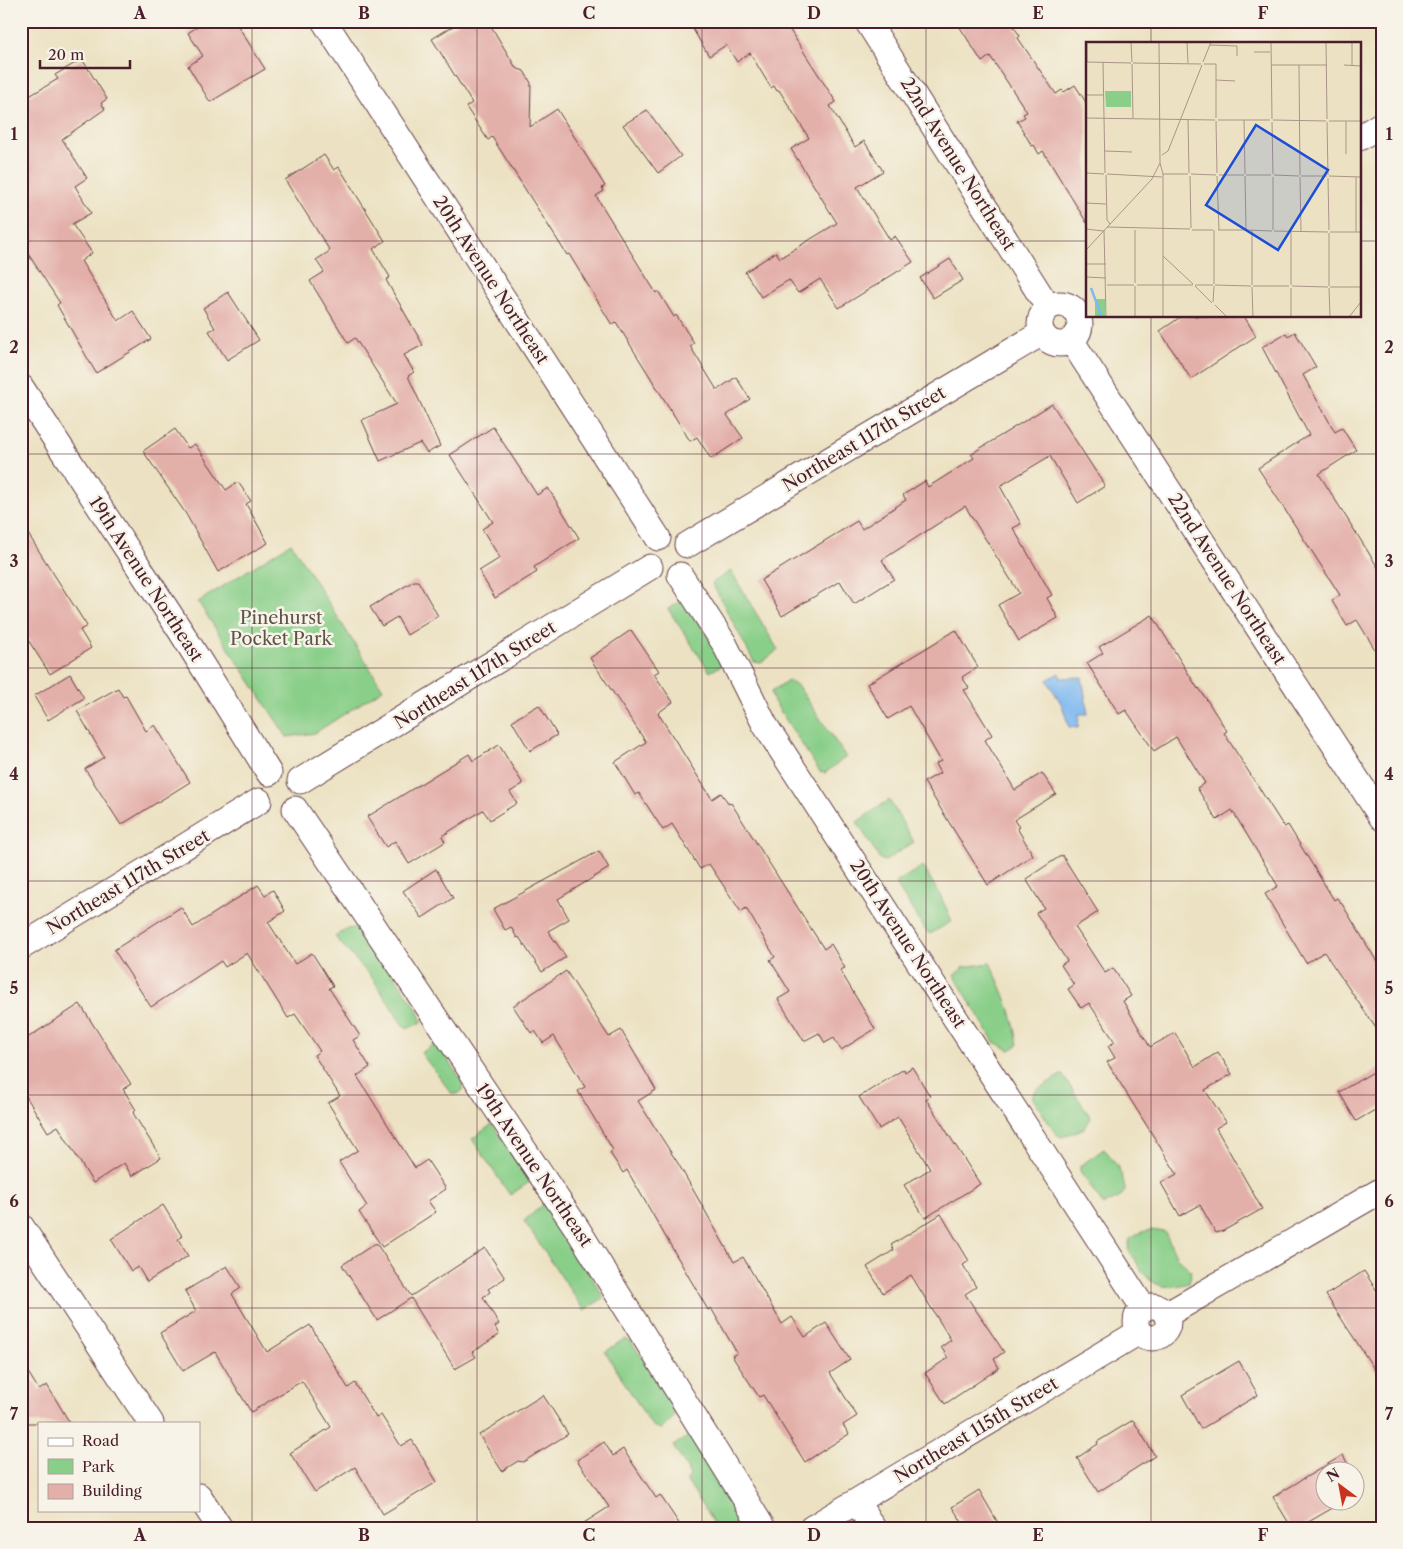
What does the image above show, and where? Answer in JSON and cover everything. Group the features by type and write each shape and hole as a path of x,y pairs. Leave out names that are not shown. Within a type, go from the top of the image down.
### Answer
{"street":[{"name":"20th Avenue Northeast","path":"324,21 658,538"},
{"name":"22nd Avenue Northeast","path":"867,21 1048,307"},
{"path":"1360,137 1382,124"},
{"path":"1062,303 1082,309 1080,328 1071,340 1062,344 1055,344 1044,337 1041,318 1048,307 1062,303"},
{"name":"Northeast 117th Street","path":"687,545 1042,333"},
{"name":"22nd Avenue Northeast","path":"1071,340 1382,818"},
{"name":"19th Avenue Northeast","path":"21,388 180,630 268,773"},
{"path":"671,535 678,537 687,545 691,554 690,562 680,575 663,578 650,567 648,550 651,544 658,538 671,535"},
{"name":"Northeast 117th Street","path":"300,781 650,567"},
{"name":"20th Avenue Northeast","path":"680,575 724,643 765,725 1150,1318"},
{"path":"279,769 287,770 300,781 303,794 301,802 290,813 276,814 263,808 259,801 258,787 268,773 279,769"},
{"name":"Northeast 117th Street","path":"21,947 259,801"},
{"name":"19th Avenue Northeast","path":"295,809 578,1230 763,1528"},
{"name":"Northeast 115th Street","path":"812,1528 857,1502 1150,1318 1382,1190"},
{"path":"21,1226 150,1422"},
{"path":"200,1498 220,1528"},
{"path":"857,1502 873,1528"}],"green space":[{"name":"Pinehurst Pocket Park","path":"291,543 383,689 315,733 287,737 198,602"},
{"path":"731,571 778,650 761,663 754,662 712,583"},
{"path":"683,600 726,663 710,672 668,609"},
{"path":"788,680 798,686 846,757 825,773 820,772 773,700 771,692"},
{"path":"889,800 914,842 885,861 880,859 857,822"},
{"path":"923,866 952,921 930,934 926,931 897,886 897,882"},
{"path":"356,928 366,936 416,1007 422,1022 409,1028 404,1027 373,979 335,937 346,929"},
{"path":"990,963 1004,993 1014,1023 1018,1045 1010,1050 994,1042 954,975 964,967"},
{"path":"436,1043 463,1082 463,1090 458,1094 452,1094 421,1053"},
{"path":"1062,1074 1091,1118 1085,1128 1062,1137 1056,1134 1032,1097 1035,1091"},
{"path":"492,1124 531,1181 510,1195 472,1139"},
{"path":"1104,1149 1118,1168 1123,1179 1125,1191 1119,1198 1103,1205 1080,1171 1080,1166"},
{"path":"546,1202 604,1298 584,1310 524,1221"},
{"path":"1151,1230 1165,1232 1177,1258 1192,1271 1189,1283 1166,1286 1151,1281 1145,1275 1128,1249 1130,1239 1142,1232"},
{"path":"624,1339 631,1341 676,1410 673,1418 662,1429 652,1426 605,1352"},
{"path":"689,1436 696,1439 744,1519 731,1528 717,1528 686,1480 690,1477 687,1468 673,1446"}],"water":[{"path":"1059,673 1061,678 1082,677 1088,714 1079,714 1078,728 1069,727 1062,705 1047,680"}],"building":[{"path":"206,21 235,21 265,69 210,102 188,66 203,56 188,33"},
{"path":"461,21 488,21 516,68 524,71 531,83 530,127 557,109 605,186 602,188 604,191 596,196 656,293 658,291 674,317 676,315 694,343 690,346 717,390 736,377 750,399 727,415 743,438 711,459 697,437 690,441 616,322 612,325 569,254 567,255 492,137 488,140 466,107 472,103 432,39"},
{"path":"688,21 784,21 836,102 830,106 855,147 864,141 883,171 857,187 890,240 895,236 913,262 839,308 820,279 798,293 789,280 761,297 745,272 776,252 780,258 837,223 791,149 809,138 779,90 777,91 774,86 771,88 750,53 737,62 726,45 709,56"},
{"path":"956,21 1010,21 1020,36 1018,38 1056,94 1062,90 1064,92 1075,85 1086,102 1086,221 1043,151 1039,154 1034,145 1032,146 1017,121 1025,117 1023,114 1027,112 990,56 982,62"},
{"path":"82,59 107,99 101,103 105,109 62,139 87,178 75,186 91,213 72,224 92,253 81,261 118,321 133,311 151,339 96,373 57,305 60,303 21,243 21,101 58,79 55,75"},
{"path":"647,110 681,156 658,173 623,125"},
{"path":"324,155 334,170 339,167 385,241 373,249 390,277 386,280 423,345 404,355 414,372 408,376 440,446 427,453 420,443 380,461 362,420 397,404 355,338 348,343 310,281 324,272 316,260 330,251 285,180"},
{"path":"950,259 963,280 933,298 920,278"},
{"path":"228,292 259,340 227,360 209,331 215,328 203,308"},
{"path":"1179,318 1245,318 1256,336 1191,379 1160,331"},
{"path":"1295,332 1316,367 1303,375 1335,432 1342,428 1356,450 1319,474 1382,574 1382,661 1357,620 1347,626 1332,601 1340,595 1258,468 1309,435 1262,347 1286,333 1288,336"},
{"path":"1052,404 1105,486 1078,503 1050,456 1000,486 1021,524 1013,528 1052,595 1047,598 1058,618 1019,641 998,605 1019,593 965,506 882,560 894,579 854,604 840,581 782,616 761,580 857,521 862,529 906,500 903,495 925,481 928,487 974,458 971,454"},
{"path":"493,427 537,495 548,488 579,538 534,567 537,572 495,598 479,571 500,558 482,529 493,522 450,455"},
{"path":"175,429 188,448 195,444 226,490 238,482 251,501 246,504 268,543 218,572 186,514 143,451"},
{"path":"21,523 87,626 80,630 91,648 50,674 21,629"},
{"path":"414,581 418,581 438,616 407,635 397,617 382,626 370,607"},
{"path":"1152,615 1198,689 1227,731 1224,733 1284,827 1288,825 1334,900 1337,898 1342,904 1382,970 1382,1037 1324,952 1306,963 1265,894 1278,886 1232,810 1217,820 1197,788 1205,783 1176,737 1154,751 1126,710 1119,714 1087,663 1103,653 1099,647"},
{"path":"631,630 659,671 654,674 673,702 658,713 712,799 721,793 729,804 731,803 824,949 831,944 845,968 840,970 875,1029 841,1050 834,1038 825,1043 819,1033 804,1041 778,999 790,992 770,960 775,957 746,908 741,912 709,864 700,869 672,824 663,830 639,793 635,795 615,762 646,742 590,658"},
{"path":"956,630 978,667 962,677 969,688 964,690 992,735 985,740 1015,790 1042,773 1056,794 1014,820 1033,855 988,885 924,782 940,773 935,764 941,761 909,706 888,719 867,684"},
{"path":"70,674 84,698 48,720 34,696"},
{"path":"118,688 123,697 126,696 146,731 155,725 190,782 121,825 85,769 104,757 77,711"},
{"path":"539,705 557,735 530,751 512,721"},
{"path":"499,745 523,784 510,792 517,803 490,820 483,810 442,836 445,842 409,864 395,841 386,847 367,817 469,754 473,761"},
{"path":"599,851 609,868 558,899 569,919 548,931 566,957 542,972 511,927 505,930 493,909"},
{"path":"1062,855 1098,912 1075,927 1105,973 1113,968 1131,996 1123,1001 1150,1047 1175,1033 1195,1067 1218,1052 1232,1074 1205,1090 1226,1122 1216,1128 1262,1209 1223,1231 1216,1233 1200,1205 1180,1216 1161,1183 1177,1174 1107,1062 1115,1058 1108,1046 1115,1042 1089,1003 1081,1008 1068,989 1074,985 1061,965 1067,961 1036,913 1044,908 1026,879"},
{"path":"436,869 453,898 422,918 403,891"},
{"path":"258,885 265,895 273,890 285,911 268,922 295,964 312,953 333,986 329,988 360,1036 353,1040 370,1067 357,1076 415,1168 427,1160 446,1189 428,1201 436,1212 382,1247 359,1212 367,1206 339,1162 358,1150 328,1103 340,1096 314,1055 320,1051 295,1014 288,1018 247,953 225,967 221,961 151,1007 114,950 181,907 193,927"},
{"path":"566,971 609,1037 621,1030 656,1090 638,1101 679,1165 734,1262 743,1257 782,1324 792,1317 805,1337 826,1323 850,1360 830,1373 857,1416 843,1425 849,1434 805,1462 763,1395 759,1397 732,1356 737,1353 711,1308 708,1310 627,1170 623,1173 610,1153 613,1150 578,1091 585,1087 554,1036 543,1043 535,1031 531,1033 513,1006"},
{"path":"80,1004 131,1084 123,1089 136,1110 133,1113 161,1158 132,1176 124,1163 93,1183 58,1126 48,1132 21,1088 21,1042"},
{"path":"912,1067 930,1096 926,1099 980,1184 925,1218 904,1185 930,1169 898,1117 879,1129 859,1097 904,1069 905,1072"},
{"path":"1382,1067 1382,1106 1356,1121 1339,1092"},
{"path":"163,1205 182,1236 178,1239 188,1256 147,1282 138,1267 131,1271 111,1239"},
{"path":"941,1214 969,1261 963,1265 976,1287 965,1294 1004,1352 994,1359 999,1368 945,1404 925,1373 948,1358 941,1347 951,1340 911,1275 883,1293 867,1267 894,1250 891,1245"},
{"path":"376,1243 411,1296 485,1248 505,1278 488,1289 490,1292 483,1297 499,1324 495,1327 499,1335 472,1352 476,1357 455,1369 411,1298 377,1320 342,1265"},
{"path":"227,1266 241,1288 232,1294 267,1352 310,1325 348,1388 355,1383 376,1418 381,1415 401,1446 412,1440 437,1482 383,1514 355,1467 315,1492 290,1453 331,1427 302,1381 251,1412 215,1352 183,1371 160,1333 196,1311 185,1291"},
{"path":"1364,1271 1382,1299 1382,1381 1326,1295"},
{"path":"21,1361 39,1390 47,1385 69,1422 21,1423"},
{"path":"1239,1361 1258,1395 1201,1429 1182,1395"},
{"path":"543,1395 568,1434 523,1462 518,1461 502,1471 479,1435"},
{"path":"1133,1420 1155,1456 1098,1492 1077,1458 1098,1444 1097,1442"},
{"path":"604,1442 613,1456 623,1449 656,1498 660,1495 682,1528 576,1528 609,1507 577,1460"},
{"path":"1343,1455 1347,1462 1331,1462"},
{"path":"1316,1471 1316,1512 1326,1512 1298,1528 1292,1528 1273,1497"},
{"path":"979,1490 1001,1528 966,1528 952,1507"}]}
